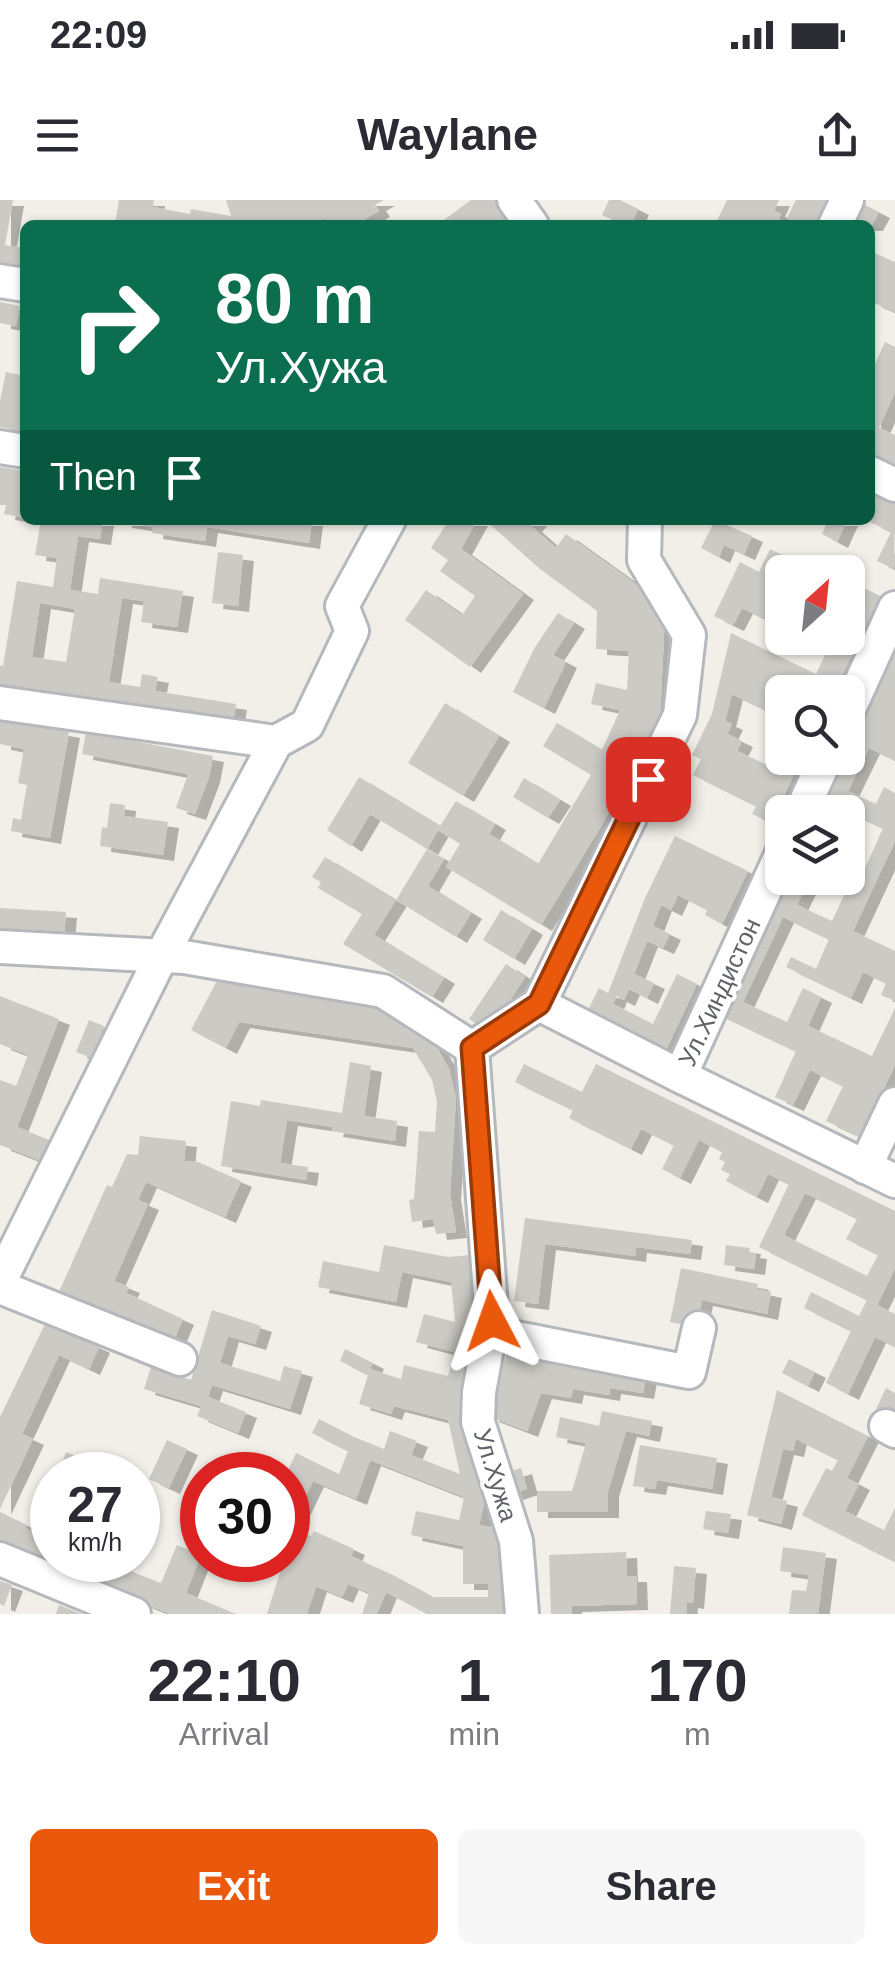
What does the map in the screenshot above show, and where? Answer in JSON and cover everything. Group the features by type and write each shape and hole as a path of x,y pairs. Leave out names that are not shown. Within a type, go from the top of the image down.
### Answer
{"street":[{"path":"180,1358 0,1284 162,956 276,742 307,725 352,631 342,606 385,525"},
{"path":"0,947 184,956 383,990 472,1048 539,1004 680,715 689,635 644,560 645,525"},
{"path":"864,675 895,608"},
{"path":"0,704 276,742"},
{"name":"Ул.Хиндистон","path":"680,1076 765,889"},
{"path":"539,1004 895,1181"},
{"name":"Ул.Хужа","path":"472,1048 491,1302 491,1333 479,1392 478,1422 516,1541 522,1614"},
{"path":"865,1166 895,1104"},
{"path":"491,1333 689,1372 699,1328"},
{"path":"0,1559 134,1614"}],"building":[{"path":"0,200 13,200 5,245 20,247 20,269 0,266"},
{"path":"119,200 154,200 153,207 231,216 226,200 384,200 375,205 379,211 363,220 116,220"},
{"path":"471,200 502,200 517,220 444,220"},
{"path":"609,200 620,200 638,209 633,220 610,220 602,215"},
{"path":"727,200 779,200 774,211 781,214 778,220 717,220"},
{"path":"796,200 826,200 816,220 787,218"},
{"path":"859,202 879,212 875,220 850,220"},
{"path":"875,253 895,262 895,312 875,303"},
{"path":"0,302 20,306 16,326 0,323"},
{"path":"885,342 895,347 895,392 879,428 895,435 895,468 875,458 875,364"},
{"path":"6,372 20,375 20,431 0,427"},
{"path":"0,467 20,470 20,517 4,514 6,505 0,505"},
{"path":"875,489 895,499 894,569 877,561 891,532 875,524"},
{"path":"40,525 102,525 100,539 78,536 70,590 98,594 100,578 183,591 177,627 141,622 144,601 122,598 109,682 140,687 142,674 158,677 155,691 236,704 232,729 0,692 0,665 3,666 17,581 53,587 57,558 35,555","holes":["40,603 75,609 66,662 32,657"]},
{"path":"140,525 311,525 309,543 207,527 205,541 152,533 153,527"},
{"path":"446,525 474,525 461,549 523,594 470,667 405,620 426,590 462,615 475,596 440,571 448,560 431,548"},
{"path":"491,525 532,525 556,548 566,534 633,582 665,612 660,719 635,770 541,925 446,867 460,844 438,830 427,849 370,814 351,846 327,830 359,777 440,826 456,801 495,824 489,834 538,864 591,775 543,746 557,723 602,750 620,710 591,704 596,683 627,690 629,651 596,649 597,611 540,569"},
{"path":"712,525 727,525 752,536 744,554 724,545 719,557 701,548"},
{"path":"826,525 845,525 837,542 822,534"},
{"path":"218,552 243,555 238,606 212,603"},
{"path":"765,559 765,619 742,608 733,625 714,616 740,562 759,572"},
{"path":"865,588 880,596 865,627"},
{"path":"558,613 574,623 553,655 566,662 544,708 513,692 535,647"},
{"path":"895,632 895,760 869,748 865,756 865,697"},
{"path":"731,633 765,649 765,655 777,655 816,674 825,655 852,655 842,675 765,675 765,710 732,694 725,721 732,724 727,734 742,741 737,751 765,764 765,775 794,775 784,795 765,795 765,820 752,814 756,806 693,775 701,759 692,755 712,714"},
{"path":"445,703 499,736 463,796 408,763"},
{"path":"0,719 69,732 50,838 11,831 13,818 21,820 27,785 18,783 24,749 0,744"},
{"path":"86,732 213,756 195,814 176,808 188,774 82,754"},
{"path":"828,775 856,775 848,791 857,795 818,795"},
{"path":"524,778 560,800 548,818 513,797"},
{"path":"884,787 895,793 895,841 853,931 895,951 895,1001 881,995 886,983 863,972 851,998 786,967 791,957 816,969 829,939 783,917 743,1002 787,1022 803,988 821,997 808,1026 872,1056 895,1008 895,1065 861,1137 826,1121 843,1086 810,1070 793,1105 775,1097 796,1051 716,1013 772,895 802,895 797,905 832,921 844,895 865,895 865,868 883,828 865,820 865,799 876,804"},
{"path":"110,803 125,805 124,816 168,822 163,855 100,846"},
{"path":"675,836 748,871 722,924 705,915 707,910 678,895 671,910 661,905 653,926 670,934 663,948 647,941 634,974 654,983 647,998 629,989 624,1000 616,996 613,1004 653,1024 677,974 697,984 666,1050 587,1012 599,988 608,993 645,898"},
{"path":"427,849 444,859 428,886 471,913 456,937 396,900"},
{"path":"325,857 396,900 374,935 444,978 432,997 343,944 362,914 318,888 321,882 312,877"},
{"path":"0,908 66,912 64,936 0,931"},
{"path":"501,910 532,929 514,959 483,940"},
{"path":"506,964 525,977 489,1032 469,1019"},
{"path":"219,977 362,998 428,1032 449,1069 456,1098 450,1194 456,1232 436,1234 433,1219 412,1222 409,1200 414,1199 419,1131 435,1132 437,1102 432,1080 413,1048 239,1022 226,1048 191,1030"},
{"path":"0,996 59,1019 17,1127 52,1141 44,1162 0,1145 0,1080 16,1086 28,1055 0,1044"},
{"path":"89,1020 104,1026 92,1058 76,1052"},
{"path":"350,1062 371,1066 364,1116 397,1121 395,1141 287,1120 280,1163 308,1167 306,1180 221,1166 231,1101 260,1106 261,1100 342,1113"},
{"path":"524,1064 582,1092 596,1064 895,1211 895,1268 877,1305 895,1314 895,1347 875,1337 848,1394 826,1383 851,1331 804,1308 811,1292 859,1316 867,1300 759,1247 789,1184 768,1174 757,1197 726,1181 730,1174 721,1170 725,1162 719,1159 722,1152 699,1140 680,1178 662,1169 674,1145 641,1129 631,1149 569,1118 573,1110 515,1082","holes":["805,1193 857,1219 846,1239 878,1255 867,1276 784,1235"]},
{"path":"140,1136 186,1141 184,1161 198,1162 241,1181 225,1217 146,1182 138,1200 148,1204 114,1281 129,1287 126,1293 183,1319 174,1340 58,1294 107,1185 112,1187 127,1154 138,1155"},
{"path":"525,1218 692,1240 690,1254 636,1247 635,1256 545,1244 538,1304 514,1301"},
{"path":"384,1245 448,1257 471,1255 478,1323 485,1500 479,1525 503,1530 503,1584 508,1584 508,1614 427,1614 386,1592 377,1614 362,1614 369,1593 348,1584 342,1597 316,1586 307,1614 267,1614 277,1582 310,1582 310,1536 314,1531 354,1549 351,1556 433,1597 488,1597 488,1584 463,1584 463,1546 411,1535 416,1511 459,1520 464,1497 370,1460 356,1499 313,1481 310,1487 310,1460 339,1474 348,1451 312,1433 319,1419 384,1449 390,1431 417,1441 411,1455 460,1474 448,1420 394,1406 391,1414 359,1404 368,1375 340,1361 345,1349 373,1363 370,1369 401,1379 404,1365 448,1376 454,1352 416,1342 424,1314 455,1322 451,1282 402,1272 396,1302 318,1287 323,1261 379,1272"},
{"path":"726,1245 750,1248 749,1252 756,1253 754,1269 724,1265"},
{"path":"681,1268 758,1284 757,1289 771,1292 767,1314 702,1300 696,1327 670,1322"},
{"path":"212,1310 261,1326 255,1344 228,1336 220,1363 280,1381 284,1366 302,1371 290,1409 212,1385 208,1397 246,1412 238,1433 197,1416 201,1406 144,1389 151,1367 191,1380"},
{"path":"46,1322 99,1347 89,1369 59,1355 22,1434 33,1439 0,1509 0,1417"},
{"path":"507,1353 646,1377 643,1393 610,1388 609,1395 573,1389 571,1398 541,1393 527,1431 488,1416"},
{"path":"789,1359 815,1372 808,1386 782,1373"},
{"path":"886,1388 895,1393 895,1419 876,1409"},
{"path":"777,1390 868,1436 847,1478 859,1484 845,1511 884,1530 895,1508 895,1562 802,1515 826,1468 832,1471 838,1460 796,1439 793,1451 783,1449 771,1497 787,1501 781,1524 747,1515"},
{"path":"602,1411 652,1421 649,1436 626,1431 608,1491 608,1512 537,1512 537,1491 572,1491 586,1443 556,1437 560,1417 599,1426"},
{"path":"167,1440 187,1449 180,1452 180,1464 169,1488 160,1484 160,1455"},
{"path":"640,1445 717,1458 712,1489 657,1480 655,1489 633,1486"},
{"path":"521,1468 527,1489 512,1494 505,1473"},
{"path":"706,1511 731,1514 728,1533 703,1529"},
{"path":"0,1512 30,1530 30,1556 0,1544"},
{"path":"177,1545 180,1582 190,1582 186,1593 236,1614 170,1614 92,1582 161,1583"},
{"path":"783,1547 826,1553 818,1614 789,1614 792,1590 806,1591 809,1575 780,1571"},
{"path":"626,1552 627,1576 636,1576 637,1604 571,1606 572,1614 551,1614 549,1555"},
{"path":"674,1566 696,1568 693,1603 687,1602 686,1614 670,1614"},
{"path":"0,1581 12,1585 4,1606 0,1604"},
{"path":"59,1605 82,1614 56,1614"}],"route":[{"path":"492,1321 472,1048 539,1004 648,779"}]}
